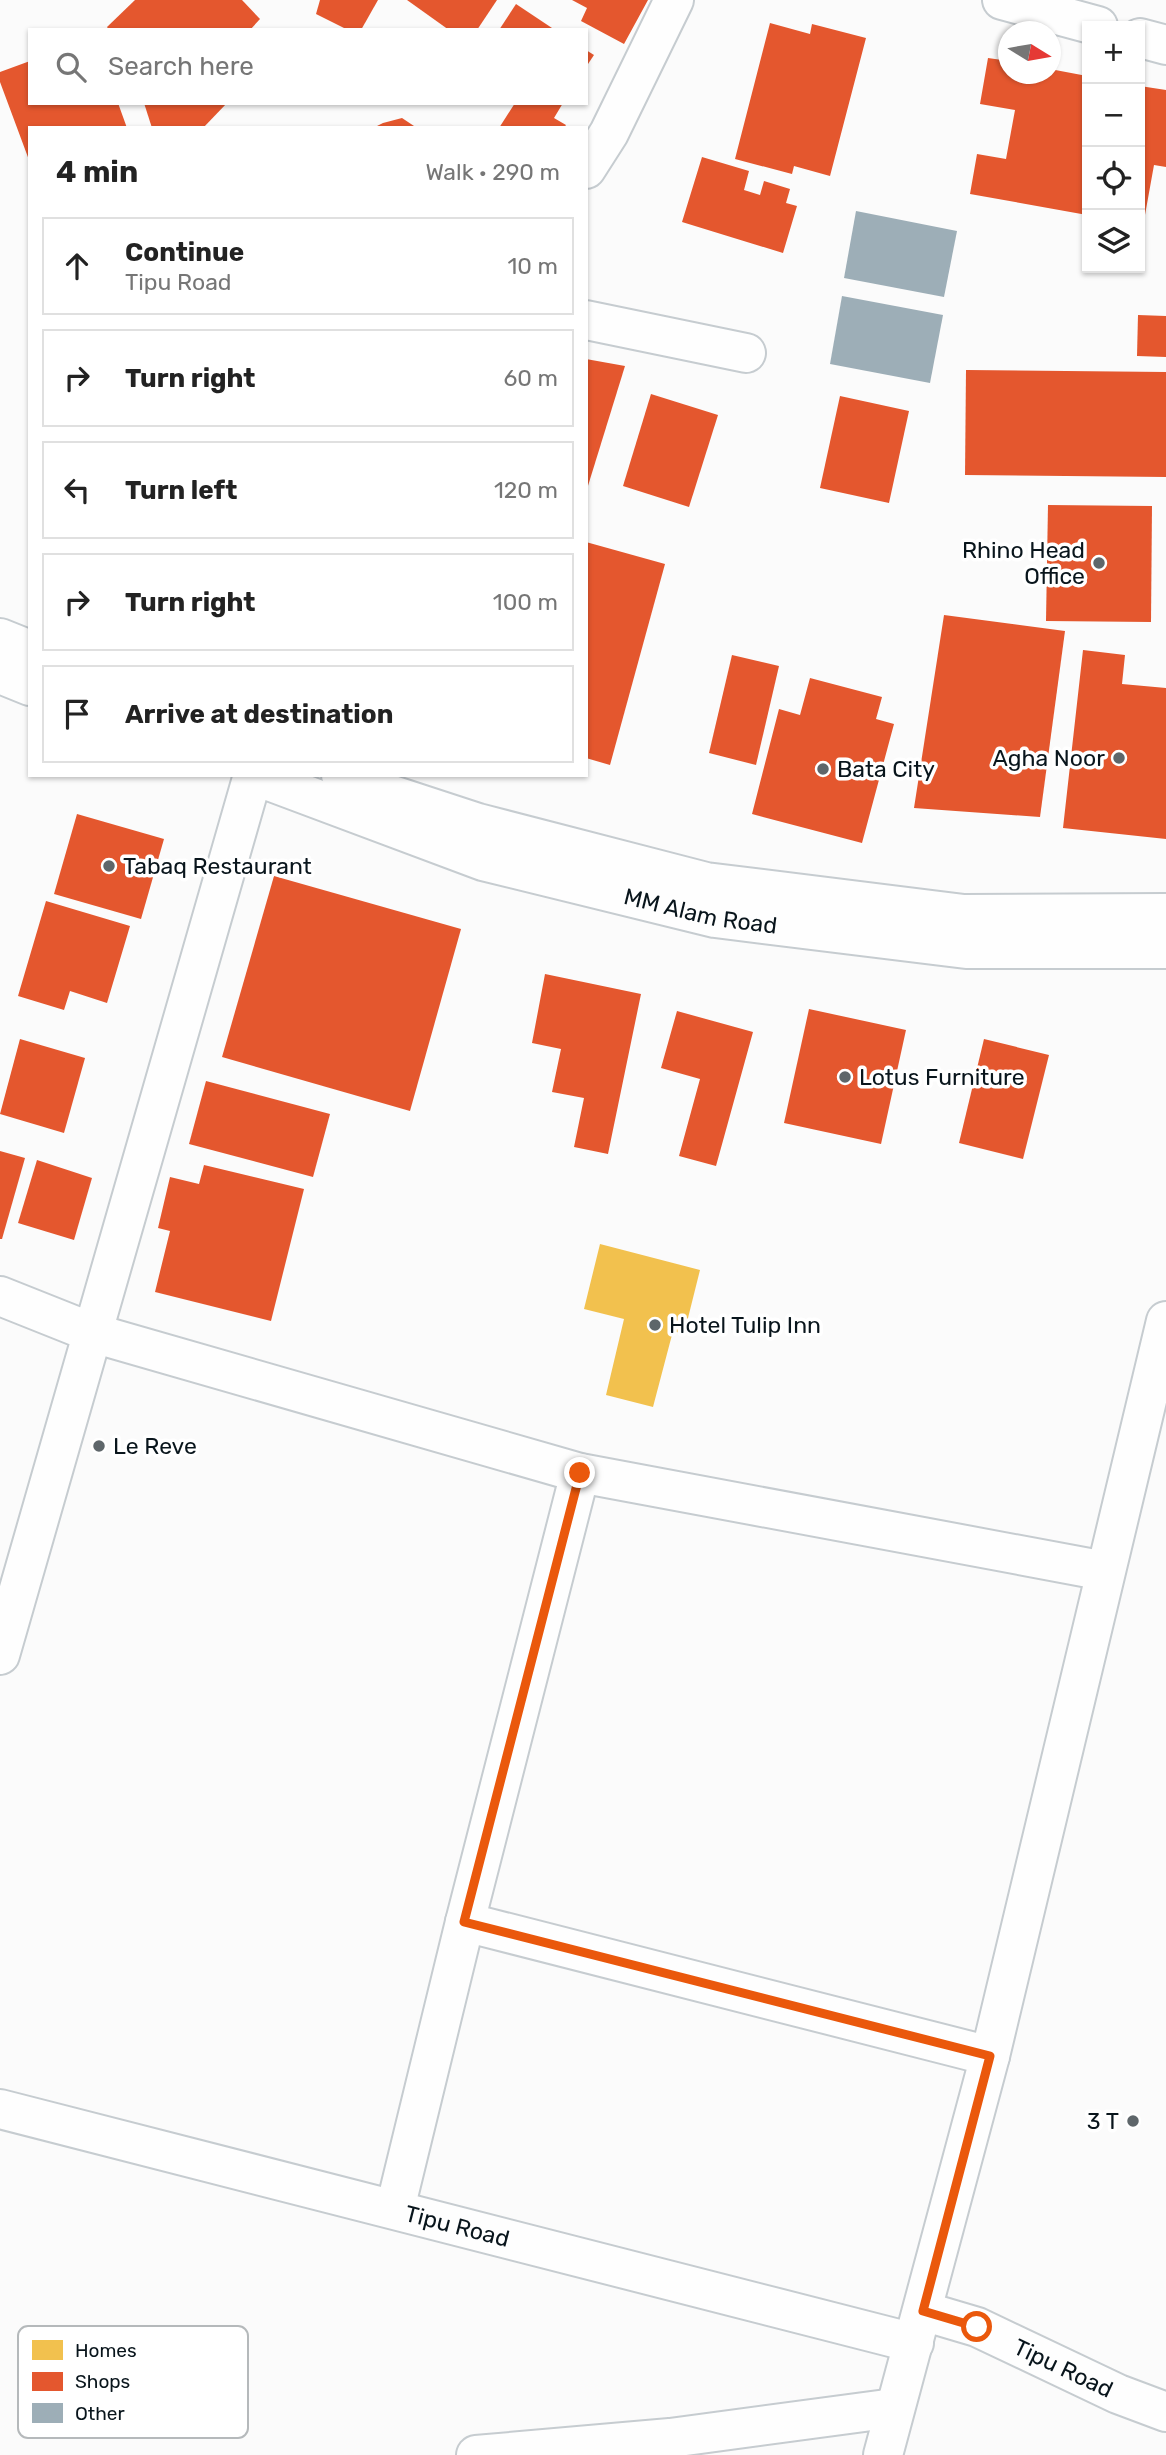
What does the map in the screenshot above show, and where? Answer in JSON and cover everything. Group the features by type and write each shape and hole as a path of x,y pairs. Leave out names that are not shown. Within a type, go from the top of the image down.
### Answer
{"street":[{"path":"588,166 609,134 674,0"},
{"path":"1002,0 1082,22"},
{"path":"1145,39 1166,45"},
{"path":"588,320 746,353"},
{"path":"0,638 28,649"},
{"path":"0,674 28,685"},
{"path":"0,1654 252,777"},
{"name":"MM Alam Road","path":"258,777 483,861 715,918 966,949 1166,949"},
{"name":"MM Alam Road","path":"346,777 478,823 706,882 964,914 1166,913"},
{"path":"0,1296 93,1333 580,1473 1105,1571"},
{"path":"883,2455 990,2056 1166,1321"},
{"path":"395,2209 464,1922 580,1473"},
{"path":"464,1922 990,2056"},
{"name":"Tipu Road","path":"0,2109 395,2209 918,2327 977,2327 1118,2393 1166,2412"},
{"path":"476,2455 670,2438 894,2408"}],"building: Homes":[{"name":"Hotel Tulip Inn","path":"600,1244 700,1270 684,1334 673,1331 653,1407 606,1395 624,1319 584,1309"}],"building: Shops":[{"path":"135,0 242,0 260,19 252,28 107,27"},
{"path":"320,0 378,0 362,28 344,28 316,14"},
{"path":"407,0 497,0 478,28 446,28"},
{"path":"572,0 648,0 624,44 581,21 587,8"},
{"path":"516,4 552,28 500,28"},
{"path":"770,23 810,34 812,24 866,38 830,176 794,166 792,174 735,159"},
{"path":"588,51 594,55 588,64"},
{"path":"988,58 998,59 998,84 1061,84 1061,71 1082,75 1082,214 970,194 977,154 1006,159 1015,110 980,104"},
{"path":"28,62 28,105 119,105 126,126 28,126 28,157 0,82 0,72"},
{"path":"1145,87 1166,90 1166,167 1154,165 1145,215"},
{"path":"145,105 225,105 205,126 151,126"},
{"path":"514,105 562,105 554,118 566,125 565,126 500,126"},
{"path":"402,118 414,126 377,126"},
{"path":"702,157 749,171 744,190 760,195 764,181 790,189 786,203 797,206 783,253 682,222"},
{"path":"1138,315 1166,316 1166,357 1137,356"},
{"path":"588,359 625,366 588,486"},
{"path":"966,370 1166,372 1166,477 965,475"},
{"path":"651,394 718,415 689,507 623,486"},
{"path":"840,396 909,411 889,503 820,488"},
{"name":"Rhino Head Office","path":"1048,505 1152,506 1151,622 1046,621"},
{"path":"588,543 665,564 610,765 588,759"},
{"path":"944,615 1065,631 1040,817 914,808"},
{"name":"Agha Noor","path":"1083,650 1125,655 1122,684 1166,688 1166,839 1063,828"},
{"path":"732,655 779,666 756,765 709,753"},
{"name":"Bata City","path":"810,678 882,697 876,719 894,724 862,843 752,814 779,709 800,715"},
{"name":"Tabaq Restaurant","path":"77,814 164,839 141,919 54,894"},
{"path":"274,876 461,929 410,1111 222,1057"},
{"path":"46,901 130,926 107,1003 70,991 64,1010 18,996"},
{"path":"545,974 641,994 608,1154 574,1147 584,1098 552,1092 561,1049 532,1043"},
{"name":"Lotus Furniture","path":"809,1009 906,1030 881,1144 784,1123"},
{"path":"677,1011 753,1032 716,1166 679,1156 700,1079 661,1068"},
{"path":"20,1039 85,1058 64,1133 0,1114"},
{"path":"984,1039 1049,1055 1023,1159 959,1143"},
{"path":"206,1081 330,1114 313,1177 189,1144"},
{"path":"0,1151 25,1158 2,1239 0,1239"},
{"path":"37,1160 92,1178 74,1240 18,1223"},
{"path":"204,1165 304,1189 271,1321 155,1292 170,1231 158,1228 170,1177 199,1184"}],"building: Other":[{"path":"856,211 957,231 944,297 844,278"},
{"path":"842,296 943,315 930,383 830,364"}],"place":[{"name":"Rhino Head Office","path":"1099,563"},
{"name":"Agha Noor","path":"1119,758"},
{"name":"Bata City","path":"823,769"},
{"name":"Tabaq Restaurant","path":"109,866"},
{"name":"Lotus Furniture","path":"845,1077"},
{"name":"Hotel Tulip Inn","path":"655,1325"},
{"name":"Le Reve","path":"99,1446"},
{"name":"3 T","path":"1133,2121"}],"route":[{"path":"580,1473 464,1922 990,2056 923,2311 977,2327"}]}
